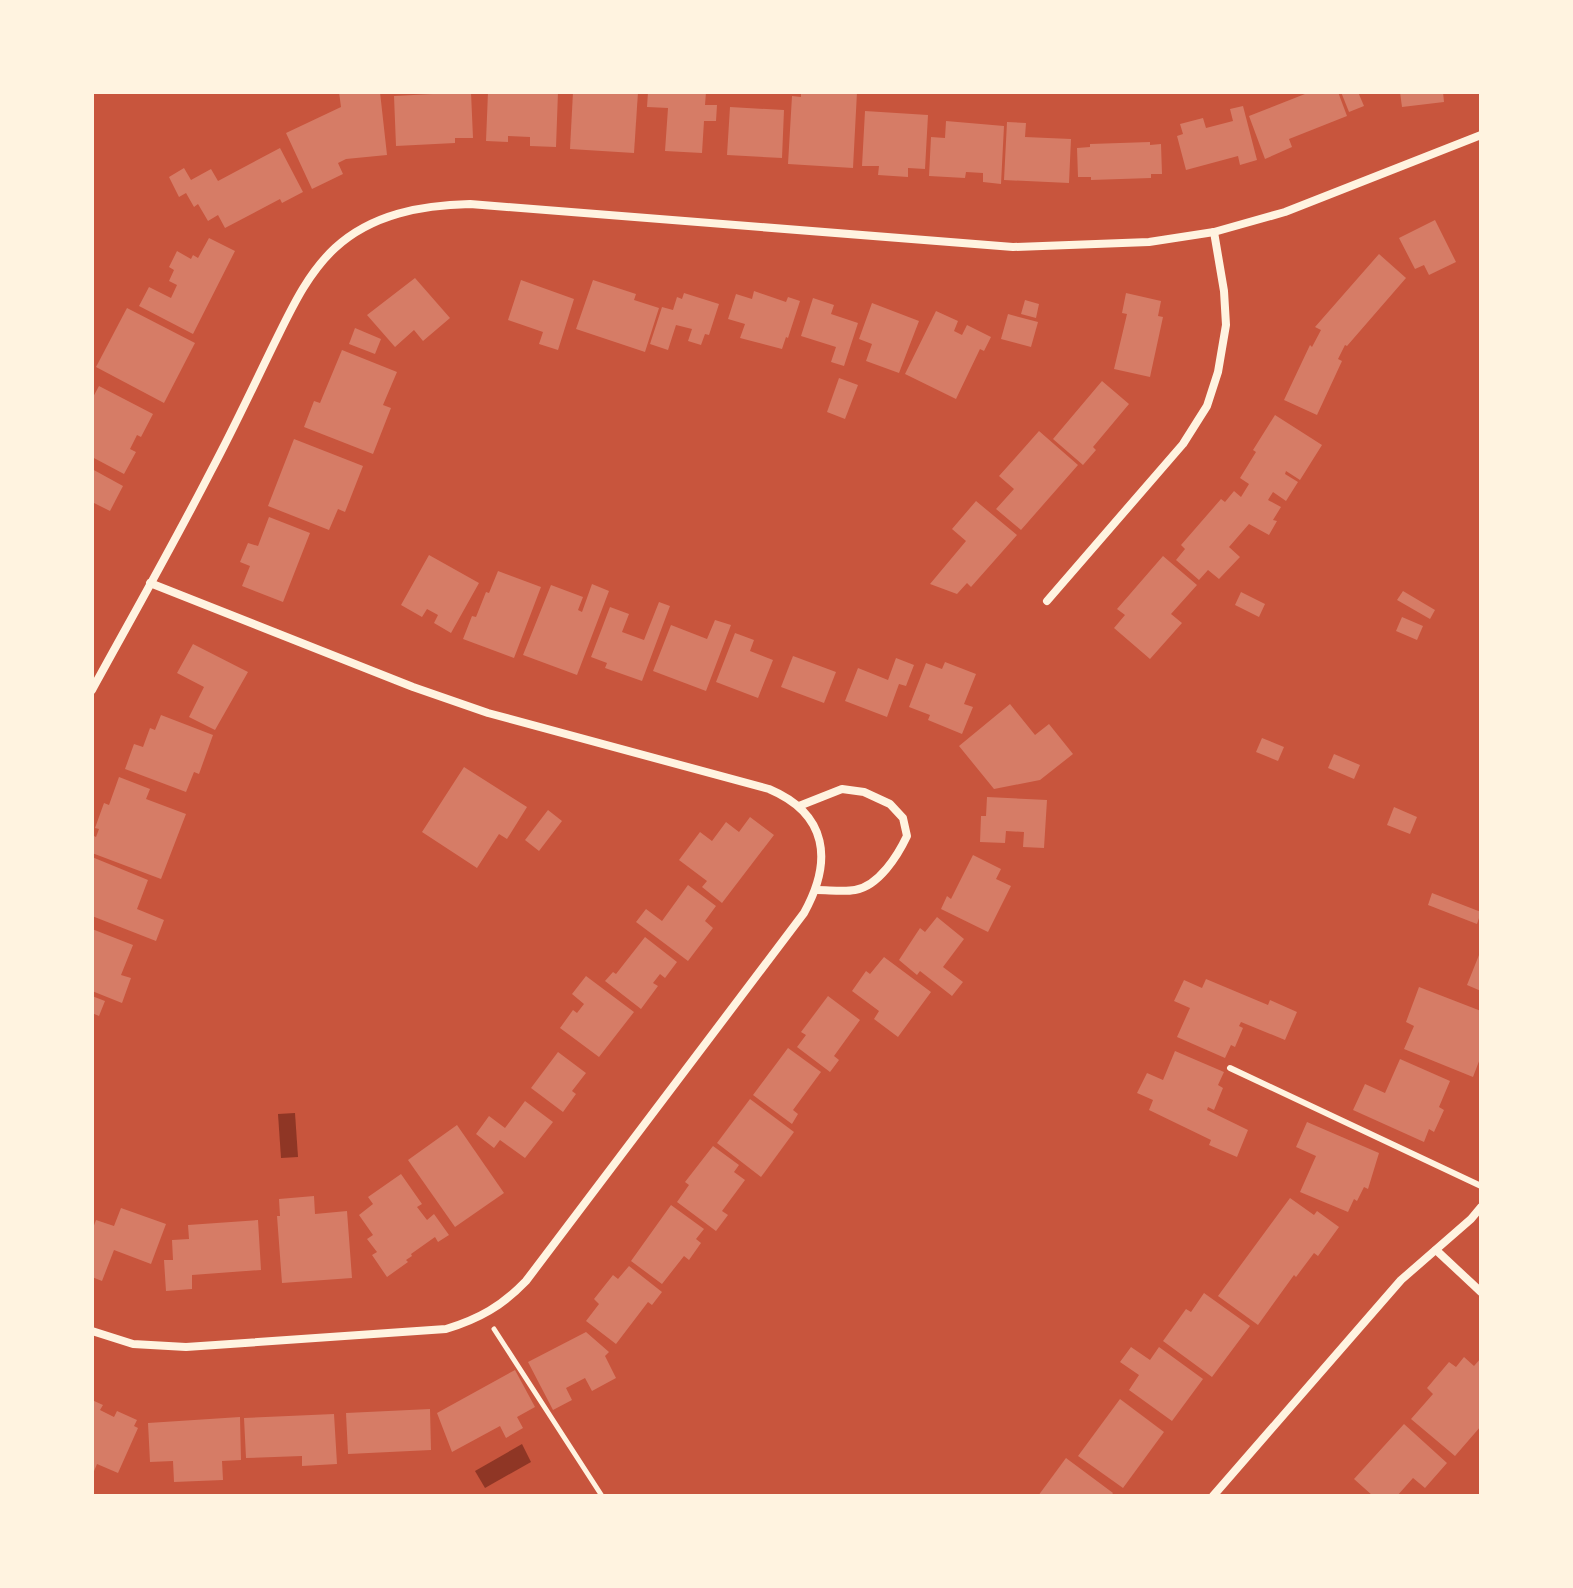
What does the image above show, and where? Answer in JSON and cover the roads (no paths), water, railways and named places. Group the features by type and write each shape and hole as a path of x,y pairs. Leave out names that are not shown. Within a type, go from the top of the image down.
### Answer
{"street":[{"path":"92,690 211,471 311,276 336,247 363,229 401,211 434,205 470,204 1013,247 1079,247 1149,242 1214,232 1285,212 1481,135"},
{"path":"1047,601 1183,444 1207,406 1218,372 1226,325 1214,232"},
{"path":"92,1331 133,1344 186,1347 446,1329 484,1315 505,1302 526,1281 804,913 817,890 823,864 812,821 787,796 488,713 413,687 150,583"},
{"path":"799,806 842,789 864,792 890,804 903,818 907,836 901,848 874,880 858,890 817,890"},
{"path":"1213,1496 1401,1280 1481,1207"},
{"path":"1436,1250 1481,1292"}],"lane":[{"path":"1230,1068 1481,1186"}]}
